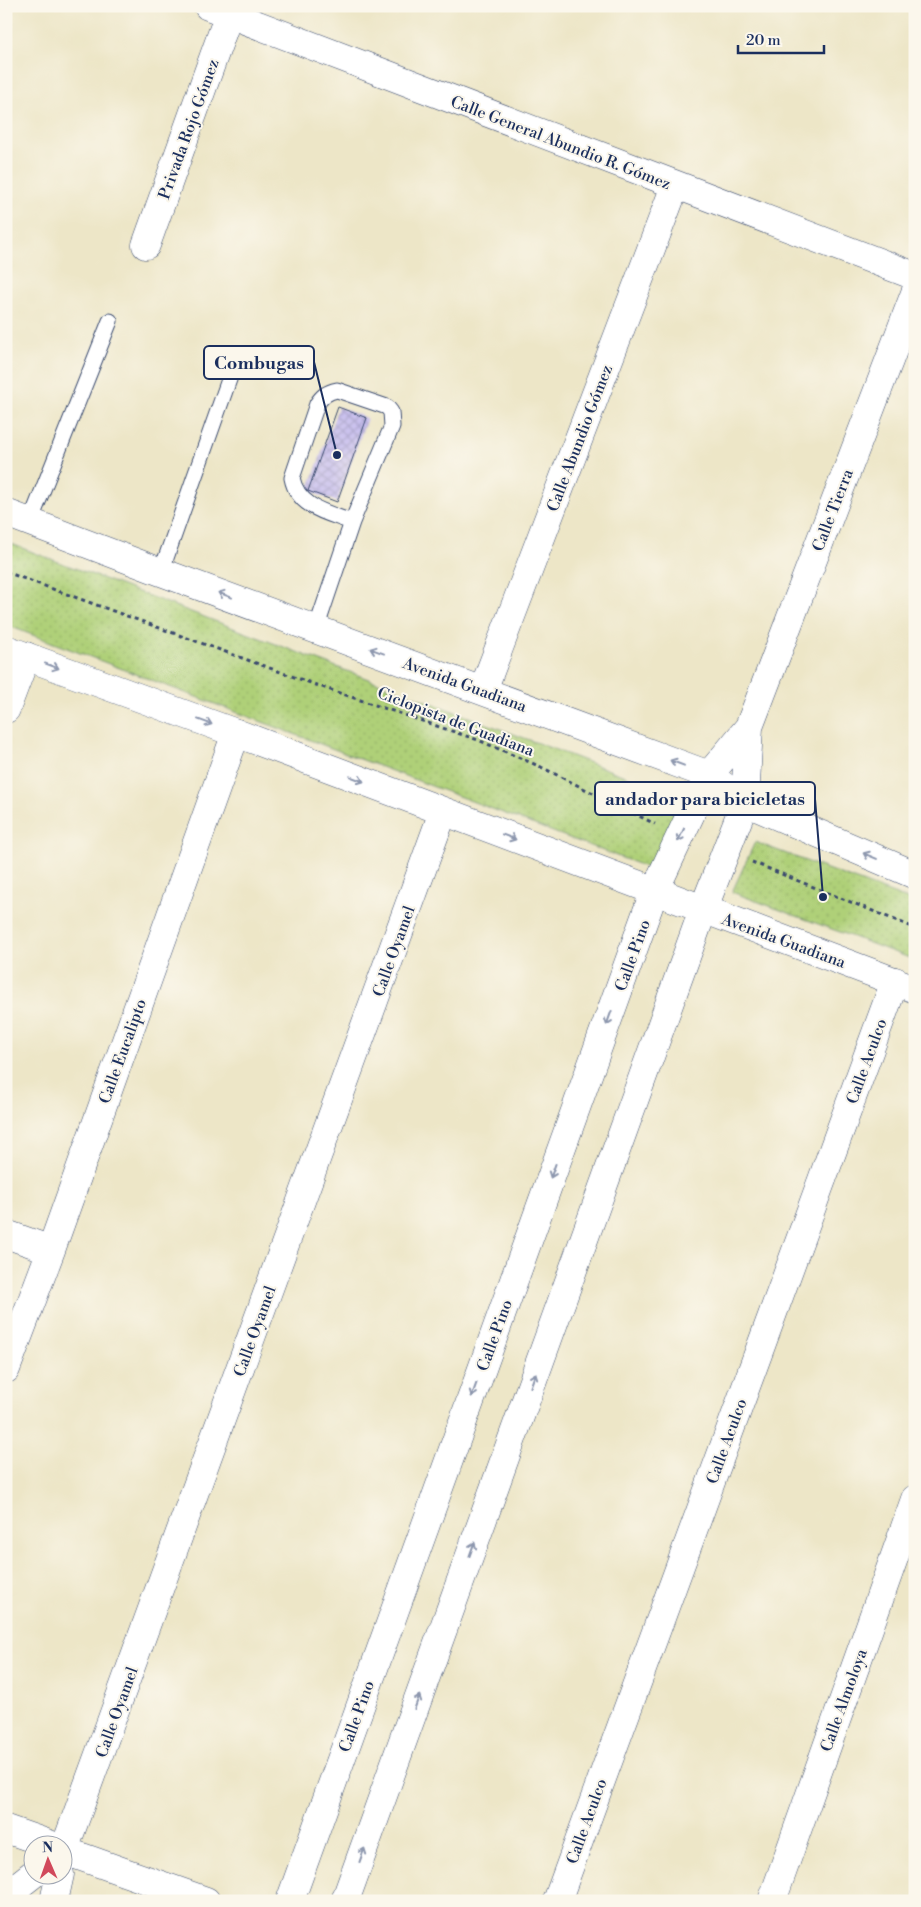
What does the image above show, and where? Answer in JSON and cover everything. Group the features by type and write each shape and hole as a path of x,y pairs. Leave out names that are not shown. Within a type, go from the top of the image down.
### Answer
{"street":[{"name":"Calle General Abundio R. Gómez","path":"218,10 915,276"},
{"name":"Privada Rojo Gómez","path":"146,245 218,10"},
{"name":"Calle Abundio Gómez","path":"483,690 675,186"},
{"name":"Calle Tierra","path":"745,802 749,727 915,293"},
{"name":"Avenida Guadiana","path":"18,517 709,774 745,802 914,872"},
{"name":"Avenida Guadiana","path":"16,653 236,733 905,985"},
{"path":"6,709 16,653"},
{"name":"Calle Tierra","path":"709,774 749,727"},
{"name":"Calle Eucalipto","path":"6,1369 51,1250 236,733"},
{"name":"Calle Pino","path":"290,1901 654,892 709,774"},
{"path":"345,1901 703,910 745,802"},
{"name":"Calle Oyamel","path":"68,1834 443,812"},
{"name":"Calle Aculco","path":"557,1901 905,985"},
{"path":"6,1234 51,1250"},
{"name":"Calle Almoloya","path":"772,1901 915,1499"},
{"path":"6,1829 22,1837"},
{"path":"72,1859 206,1901"},
{"path":"13,1901 19,1885 22,1883"},
{"name":"Calle Oyamel","path":"54,1901 56,1884"}],"lane":[{"path":"18,517 110,321"},
{"path":"162,572 232,371"},
{"path":"316,629 352,522 392,426 393,418 387,407 337,390 329,392 317,404 292,478 293,486 311,507 352,522"}],"path":[{"name":"Ciclopista de Guadiana","path":"6,572 319,686 478,740 541,767 656,825 681,834"},
{"path":"725,852 915,928"}],"green space":[{"path":"6,542 683,798 651,869 6,625"},
{"path":"755,842 915,902 915,960 732,892"}],"building":[{"path":"338,407 367,418 337,502 308,491"}],"place":[{"name":"Combugas","path":"337,455"},
{"name":"andador para bicicletas","path":"823,897"}]}
